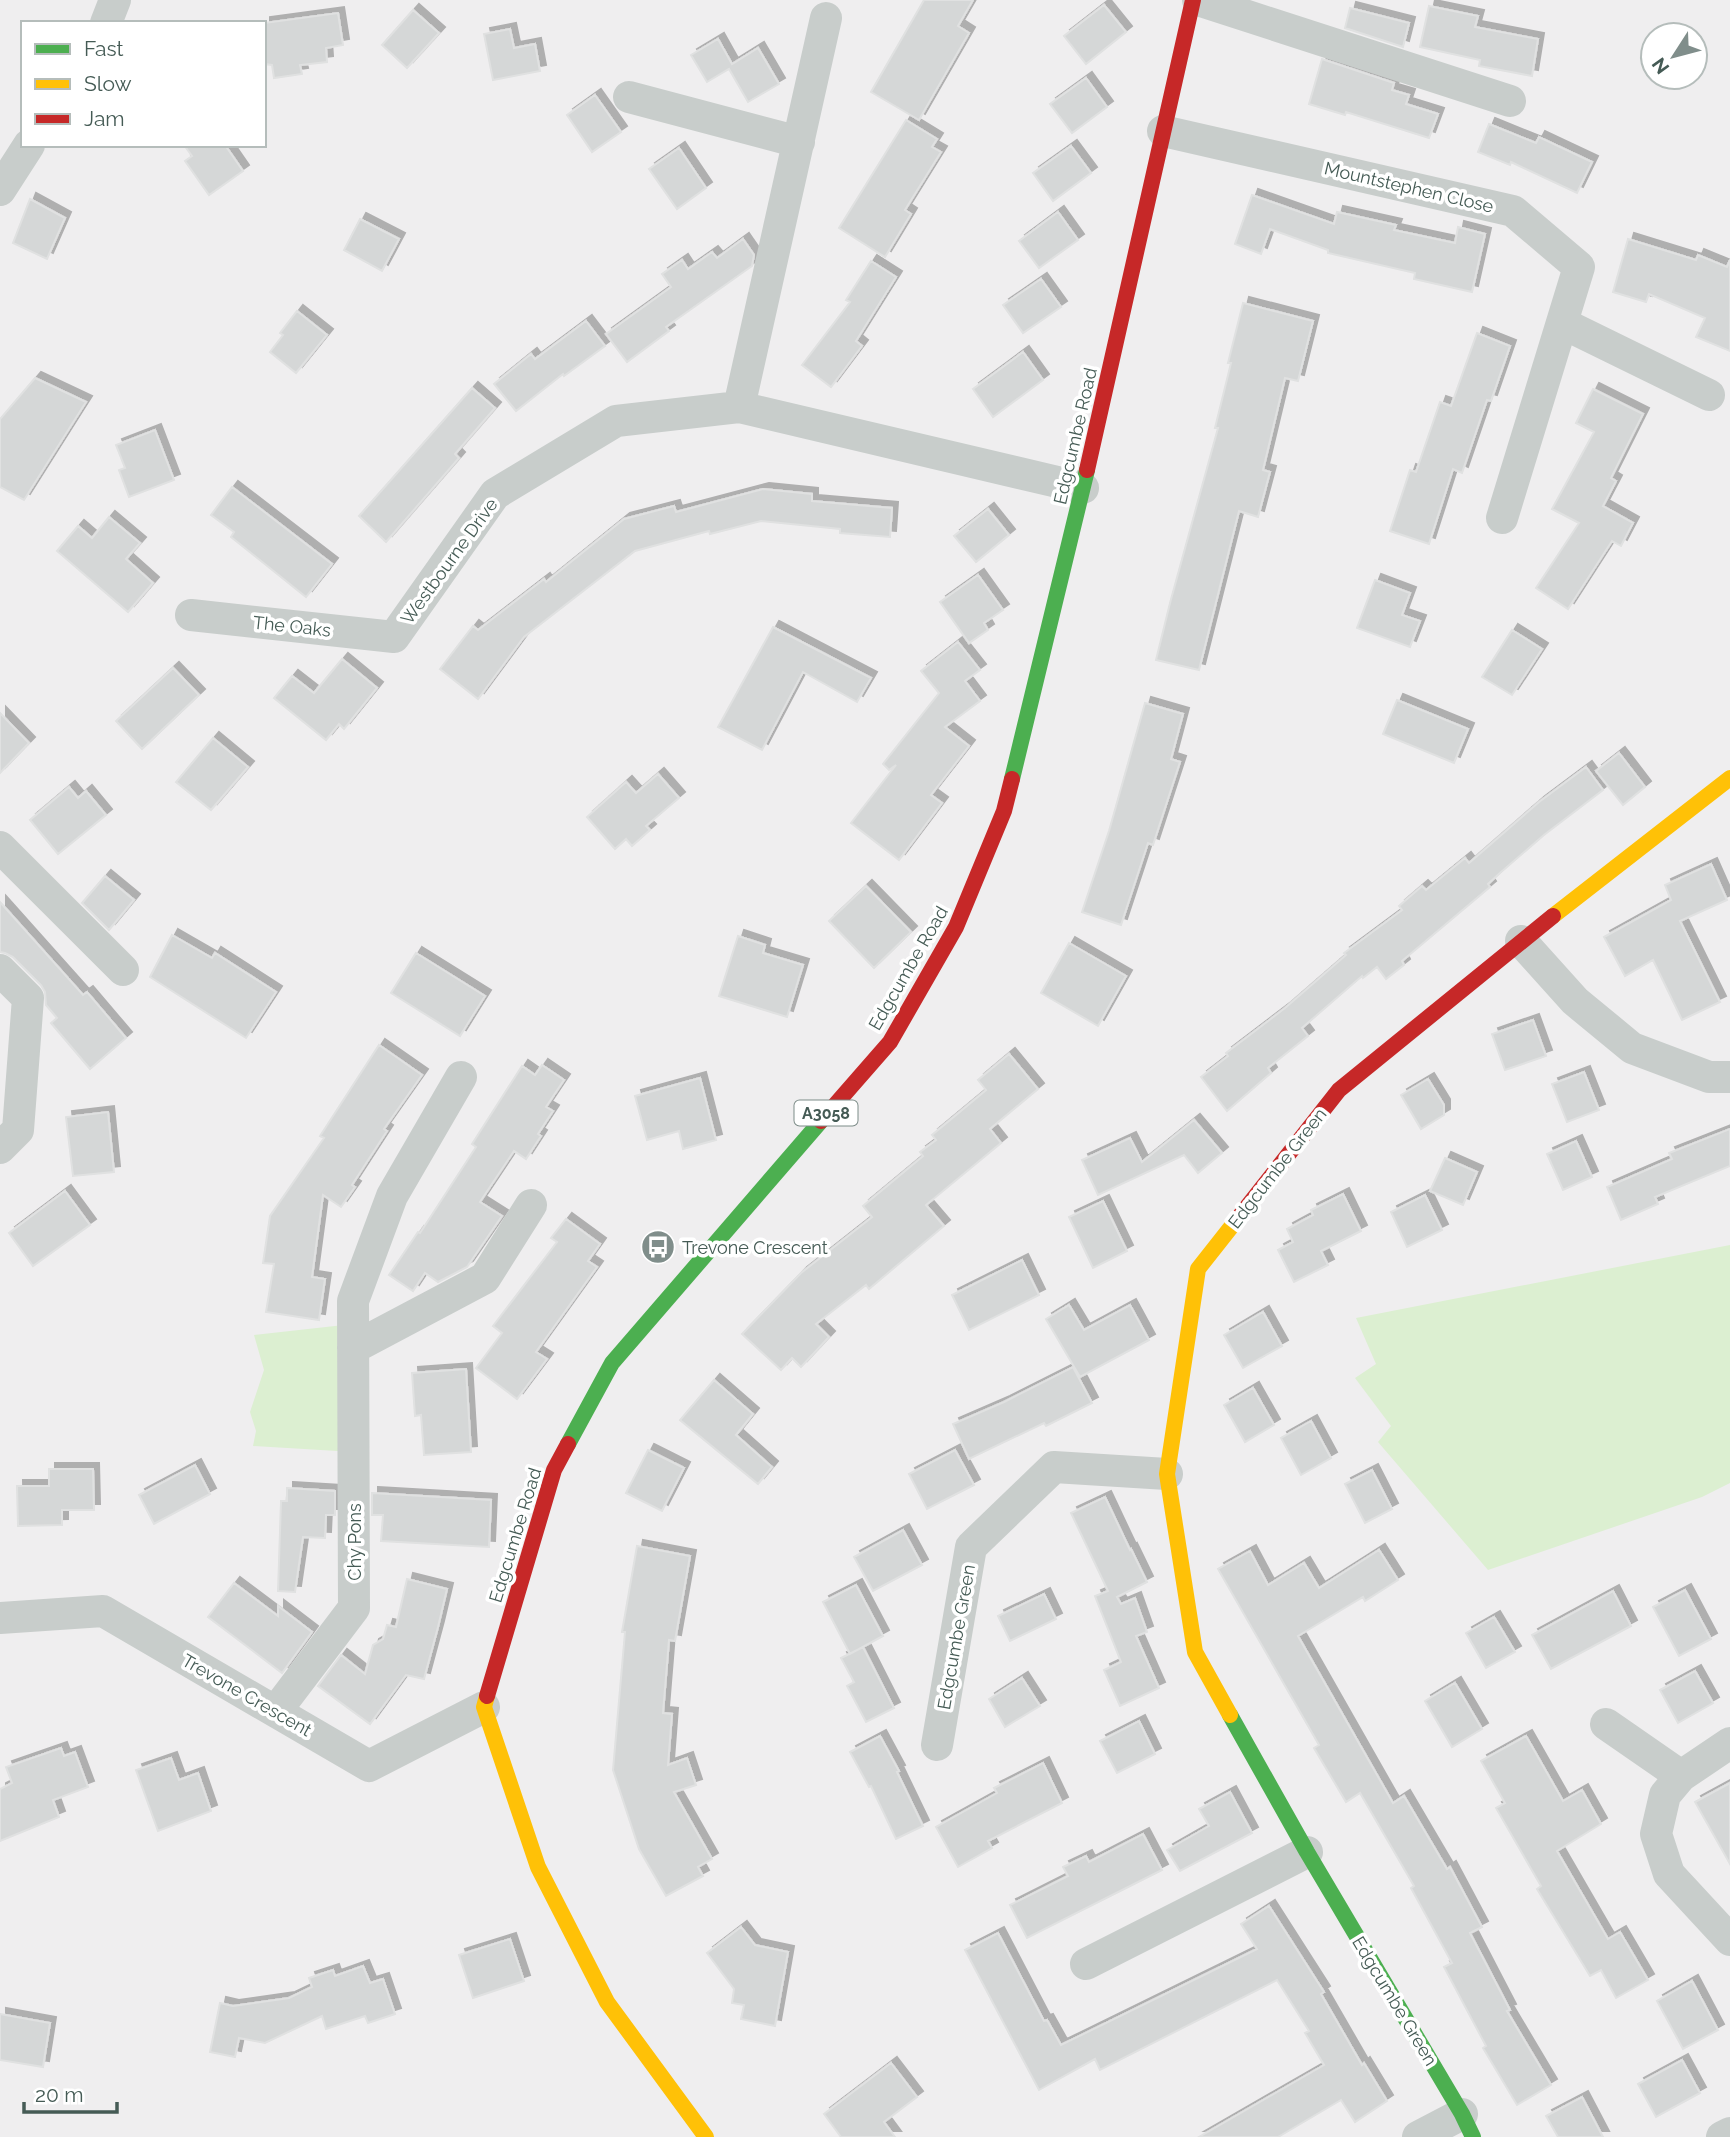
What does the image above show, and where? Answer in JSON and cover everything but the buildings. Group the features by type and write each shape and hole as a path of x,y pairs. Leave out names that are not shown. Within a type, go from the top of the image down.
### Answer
{"main road":[{"name":"Edgcumbe Road","path":"484,1707 554,1470 612,1363 890,1042 956,928 1004,811 1083,488 1195,0"},
{"name":"Edgcumbe Green","path":"1467,2125 1307,1852 1195,1652 1167,1474 1198,1269 1339,1090 1521,941 1730,778"},
{"path":"484,1707 538,1867 607,2002 705,2137"}],"street":[{"path":"107,21 115,0"},
{"path":"1195,0 1510,101"},
{"path":"740,407 826,18"},
{"path":"629,97 799,142"},
{"name":"Mountstephen Close","path":"1163,131 1513,211 1579,267 1502,518"},
{"path":"0,190 28,147"},
{"path":"1562,323 1709,395"},
{"name":"Westbourne Drive","path":"394,638 495,494 616,421 740,407 1083,488"},
{"name":"The Oaks","path":"191,615 394,638"},
{"path":"0,847 123,970"},
{"path":"1521,941 1575,1001 1632,1048 1709,1077 1730,1077"},
{"path":"0,970 28,998 18,1130 0,1148"},
{"name":"Chy Pons","path":"276,1711 354,1608 353,1301 392,1196 461,1077"},
{"path":"353,1348 485,1278 531,1205"},
{"name":"Edgcumbe Green","path":"937,1745 971,1547 1054,1467 1167,1474"},
{"name":"Trevone Crescent","path":"0,1618 103,1611 369,1766 484,1707"},
{"path":"1606,1724 1681,1776"},
{"path":"1730,1744 1681,1776 1665,1795 1656,1834 1669,1874 1730,1940"},
{"path":"1086,1964 1307,1852"},
{"name":"Edgcumbe Green","path":"1418,2137 1467,2125"},
{"path":"1722,2137 1730,2133"}],"green space":[{"path":"1730,1245 1730,1483 1702,1497 1488,1570 1378,1442 1391,1426 1355,1378 1376,1364 1356,1318"},
{"path":"353,1324 354,1452 253,1446 256,1431 250,1412 264,1370 254,1335"}],"traffic: fast":[{"path":"1012,779 1087,470"},
{"path":"568,1444 612,1363 821,1121"},
{"path":"1230,1715 1473,2137"}],"traffic: slow":[{"path":"1553,916 1730,778"},
{"path":"1230,1715 1195,1652 1167,1474 1198,1269 1239,1217"},
{"path":"487,1696 484,1707 538,1867 607,2002 706,2137"}],"traffic: jam":[{"path":"1087,470 1193,0"},
{"path":"821,1121 890,1042 956,927 1004,811 1012,779"},
{"path":"1239,1217 1339,1090 1553,916"},
{"path":"487,1696 554,1470 568,1444"}],"place":[{"name":"Trevone Crescent","path":"658,1247"}]}
